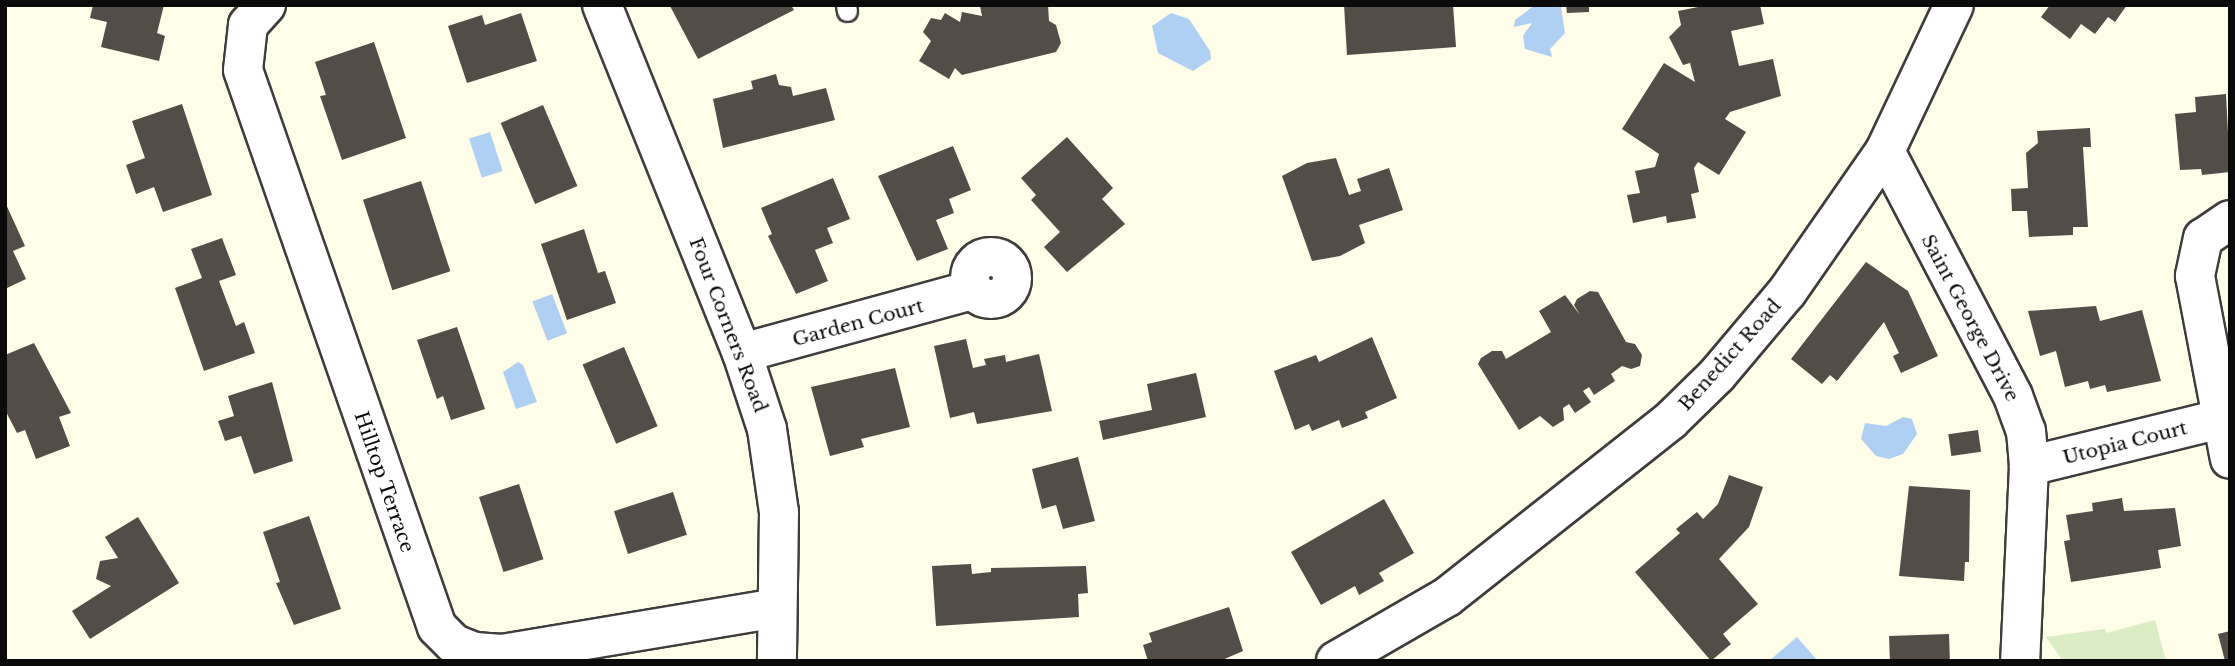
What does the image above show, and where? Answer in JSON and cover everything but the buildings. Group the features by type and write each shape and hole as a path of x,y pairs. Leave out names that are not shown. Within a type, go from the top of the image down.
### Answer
{"street":[{"name":"Hilltop Terrace","path":"266,5 248,25 243,70 437,627 454,644 475,652 502,654 777,608"},
{"name":"Four Corners Road","path":"602,5 742,353 767,429 779,512 777,661"},
{"name":"Benedict Road","path":"1336,661 1447,597 1671,420 1717,375 1787,292 1885,151 1954,5"},
{"name":"Saint George Drive","path":"1885,151 2013,396 2026,431 2029,466 2020,661"},
{"path":"2230,220 2203,238 2195,261 2230,459"},
{"name":"Garden Court","path":"742,353 973,290"},
{"name":"Utopia Court","path":"2029,466 2221,419"}],"green space":[{"path":"2155,620 2166,661 2063,661 2046,637 2105,629 2106,633"}],"water":[{"path":"1535,5 1561,7 1565,33 1550,49 1552,57 1525,49 1523,36 1532,23 1514,27 1515,20"},
{"path":"1171,13 1189,19 1210,51 1211,59 1193,71 1158,53 1152,26"},
{"path":"490,132 503,171 482,178 469,139"},
{"path":"552,294 567,333 547,341 532,302"},
{"path":"518,362 523,365 537,402 516,409 503,372"},
{"path":"1903,417 1912,419 1917,434 1903,454 1889,459 1876,456 1861,439 1865,423 1886,426"},
{"path":"1797,637 1817,660 1769,661"}]}
